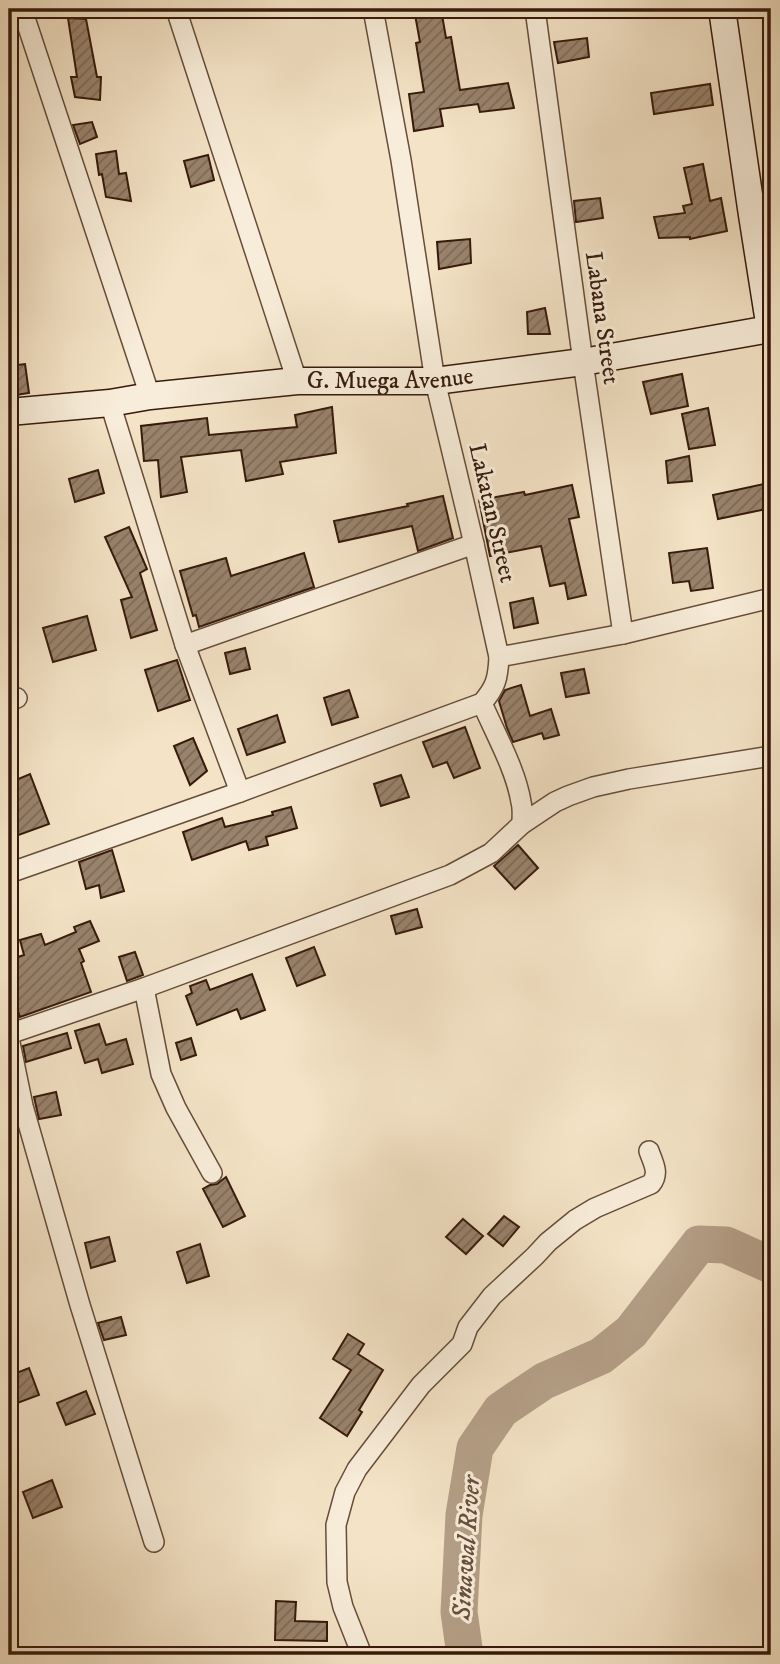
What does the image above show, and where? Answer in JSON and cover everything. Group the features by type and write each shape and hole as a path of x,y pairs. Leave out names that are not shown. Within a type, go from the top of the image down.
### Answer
{"street":[{"path":"22,9 150,396"},
{"path":"176,9 298,381"},
{"name":"Lakatan Street","path":"373,9 401,160 435,381 499,657"},
{"name":"Labana Street","path":"535,9 623,634"},
{"path":"722,9 761,214 771,331"},
{"name":"G. Muega Avenue","path":"9,412 298,381 435,381 583,362 771,331"},
{"path":"110,403 185,645 240,792"},
{"path":"185,645 474,544"},
{"path":"9,873 482,703 497,680 499,657 623,634 771,598"},
{"path":"482,703 519,791 522,824"},
{"path":"154,1542 80,1305 23,1106 9,1036 450,875 491,853 522,824 555,802 593,787 771,756"},
{"path":"144,988 161,1074 176,1108 212,1173"},
{"path":"362,1655 343,1607 337,1582 336,1525 345,1492 357,1469 421,1385 462,1344 468,1327 492,1296 575,1220 595,1208 651,1184 656,1174 649,1151"}],"building":[{"path":"414,9 441,9 446,38 451,37 460,90 508,83 514,108 480,112 478,104 440,109 443,126 414,131 409,94 424,92"},
{"path":"68,18 86,19 97,77 101,77 100,100 75,97 71,77 77,77"},
{"path":"587,38 589,57 558,63 554,42"},
{"path":"710,84 713,105 654,114 651,93"},
{"path":"92,122 97,137 80,144 73,125"},
{"path":"116,151 119,174 126,173 131,201 106,197 102,174 99,175 96,154"},
{"path":"208,155 214,180 191,187 184,161"},
{"path":"703,164 710,201 721,198 727,231 690,239 659,238 654,217 685,213 683,206 692,204 684,168"},
{"path":"600,198 603,218 576,222 574,201"},
{"path":"470,239 471,263 439,269 437,242"},
{"path":"545,308 550,334 528,334 527,312"},
{"path":"25,364 29,393 9,396 9,366"},
{"path":"682,374 688,406 651,414 643,382"},
{"path":"332,407 336,453 280,462 283,474 246,481 241,450 181,457 187,492 161,497 158,460 144,461 141,426 207,418 209,435 297,427 295,415"},
{"path":"708,408 715,445 689,449 682,414"},
{"path":"689,456 692,481 668,483 666,461"},
{"path":"98,470 104,493 75,502 69,479"},
{"path":"769,483 771,508 718,519 713,495"},
{"path":"572,485 579,517 569,519 586,595 568,599 565,583 550,586 541,546 490,556 479,500 524,492 525,495"},
{"path":"443,496 453,538 418,551 412,526 339,542 334,521"},
{"path":"129,527 147,569 140,573 157,630 131,638 121,600 132,597 105,537"},
{"path":"707,548 713,588 691,591 689,581 673,583 669,553"},
{"path":"304,553 314,587 199,627 196,615 193,616 180,571 226,558 231,576"},
{"path":"533,598 538,623 514,628 510,603"},
{"path":"87,616 96,650 53,662 43,628"},
{"path":"245,648 250,669 230,674 225,653"},
{"path":"177,660 190,700 158,711 145,670"},
{"path":"584,669 589,693 566,697 561,673"},
{"path":"521,685 530,716 551,709 559,735 544,739 542,733 513,742 499,701 505,690"},
{"path":"349,690 358,717 332,725 324,698"},
{"path":"277,715 285,742 247,755 238,729"},
{"path":"465,727 480,768 454,778 447,762 433,767 423,742"},
{"path":"193,738 207,771 190,785 174,746"},
{"path":"30,774 49,824 13,837 9,825 9,783"},
{"path":"401,775 409,797 381,806 374,784"},
{"path":"291,807 297,828 266,837 268,845 249,850 246,841 192,860 183,832 222,818 225,827 273,815 272,812"},
{"path":"518,845 538,868 515,889 494,866"},
{"path":"112,850 124,891 101,898 99,885 86,889 79,862"},
{"path":"417,909 422,927 396,934 391,916"},
{"path":"90,921 99,941 79,949 91,992 20,1017 9,985 9,960 24,955 20,940 41,934 45,945 76,932 74,927"},
{"path":"314,947 325,975 297,986 286,958"},
{"path":"135,952 143,975 127,981 119,957"},
{"path":"252,974 265,1010 241,1019 237,1009 197,1025 186,996 192,993 190,986 206,980 210,990"},
{"path":"99,1024 106,1045 126,1039 133,1064 102,1073 98,1059 85,1063 75,1031"},
{"path":"67,1033 71,1048 26,1062 23,1046"},
{"path":"191,1038 196,1055 181,1060 176,1043"},
{"path":"56,1092 61,1115 39,1119 34,1097"},
{"path":"226,1177 245,1216 223,1227 203,1189"},
{"path":"504,1216 519,1227 503,1246 488,1234"},
{"path":"463,1219 483,1236 466,1254 446,1237"},
{"path":"109,1237 115,1261 91,1268 85,1243"},
{"path":"200,1244 209,1276 187,1283 177,1252"},
{"path":"121,1317 126,1335 104,1340 98,1323"},
{"path":"348,1334 364,1344 358,1354 383,1370 347,1436 320,1418 351,1370 333,1359"},
{"path":"29,1368 39,1395 9,1406 9,1376"},
{"path":"86,1391 95,1414 66,1425 57,1403"},
{"path":"52,1480 62,1507 33,1518 23,1492"},
{"path":"276,1601 296,1602 295,1621 327,1622 327,1641 275,1640"}],"waterway":[{"name":"Sinawal River","path":"465,1655 459,1612 464,1515 475,1448 501,1410 544,1381 601,1356 631,1332 699,1244 726,1245 771,1265"}]}
